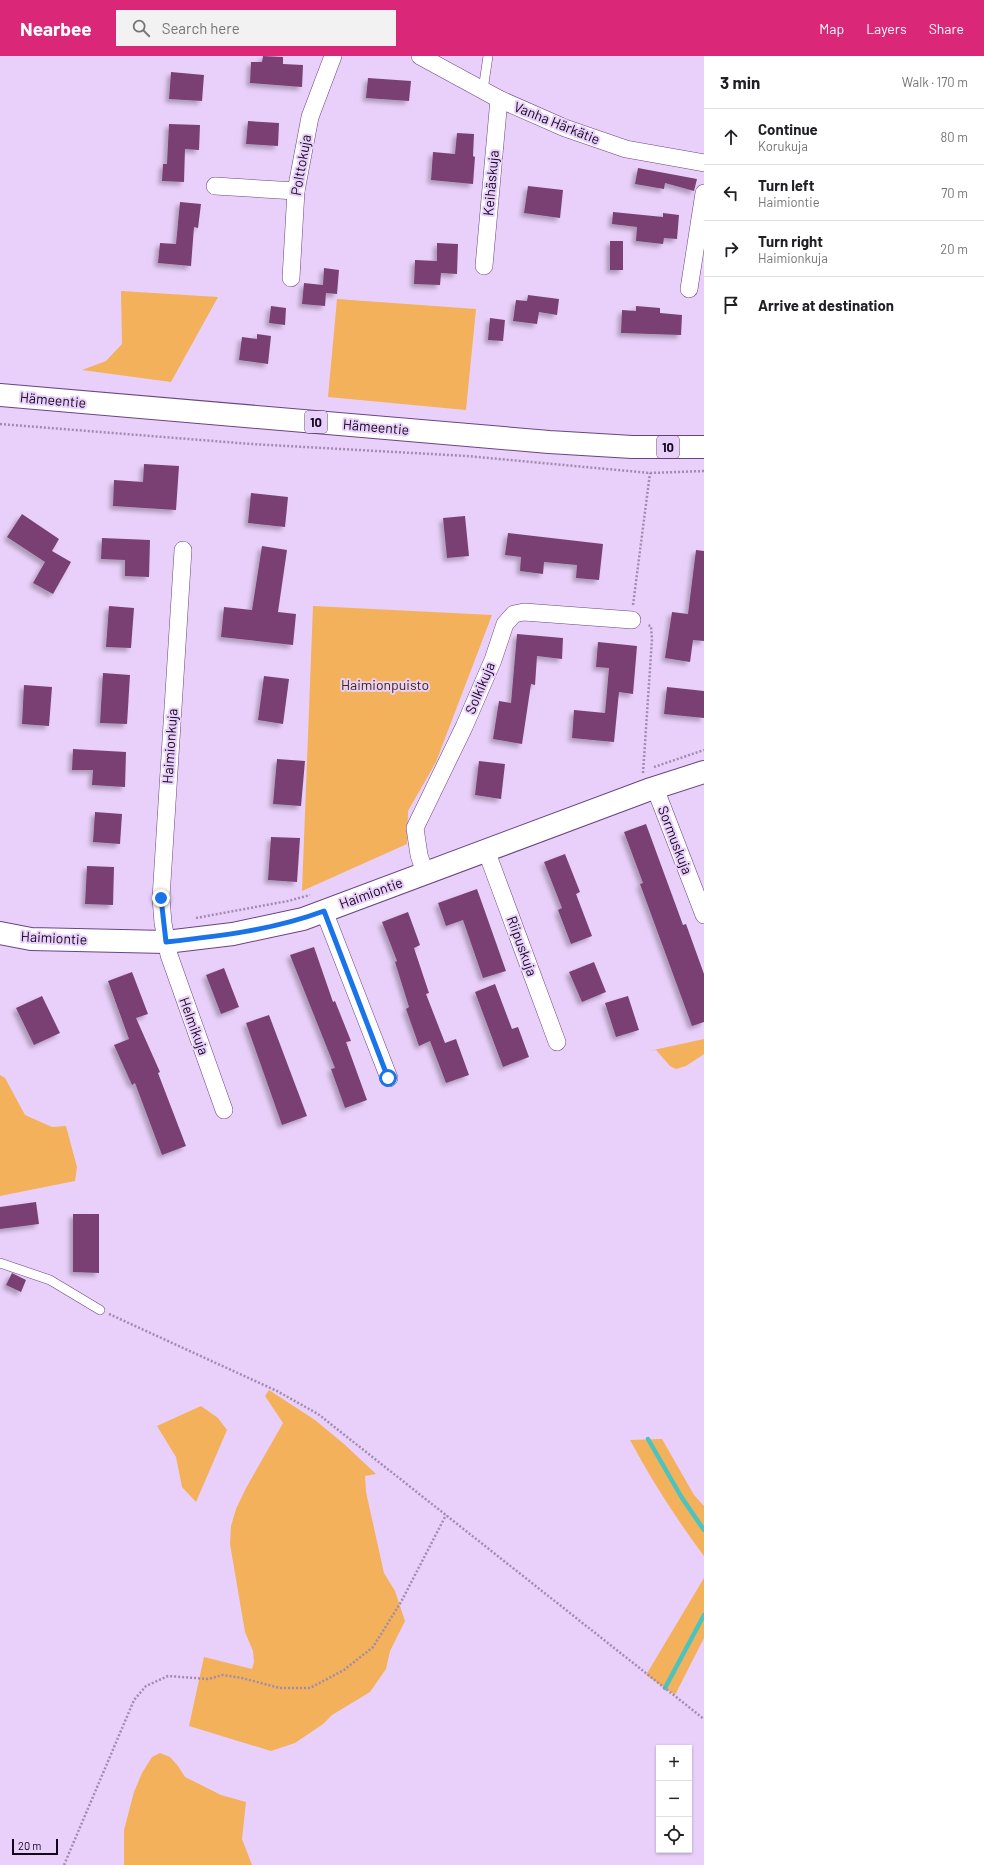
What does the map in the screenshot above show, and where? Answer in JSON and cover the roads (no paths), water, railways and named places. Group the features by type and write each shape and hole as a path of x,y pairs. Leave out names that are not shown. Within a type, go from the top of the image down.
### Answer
{"main road":[{"name":"Hämeentie","path":"0,396 549,442 632,447 704,447"},
{"name":"Haimiontie","path":"0,933 31,939 166,942 232,934 302,919 320,902 425,873 486,850 648,779 704,772"}],"street":[{"name":"Polttokuja","path":"291,278 296,191 310,118 333,56"},
{"name":"Vanha Härkätie","path":"420,56 499,99 565,128 626,149 704,163"},
{"name":"Keihäskuja","path":"484,266 499,99"},
{"path":"215,186 296,191"},
{"path":"689,289 704,193"},
{"name":"Haimionkuja","path":"166,942 161,898 183,550"},
{"name":"Solkikuja","path":"425,873 419,855 415,828 464,727 492,660 505,624 514,614 524,612 632,620"},
{"name":"Sormuskuja","path":"648,779 704,915"},
{"name":"Riipuskuja","path":"486,850 557,1042"},
{"path":"320,902 388,1078"},
{"name":"Helmikuja","path":"166,942 169,955 224,1110"}],"lane":[{"path":"483,90 488,56"},
{"path":"0,1263 50,1280 100,1310"}],"waterway":[{"path":"648,1439 682,1498 704,1530"},
{"path":"665,1688 704,1615"}],"park label":[{"name":"Haimionpuisto","path":"385,685"}]}
